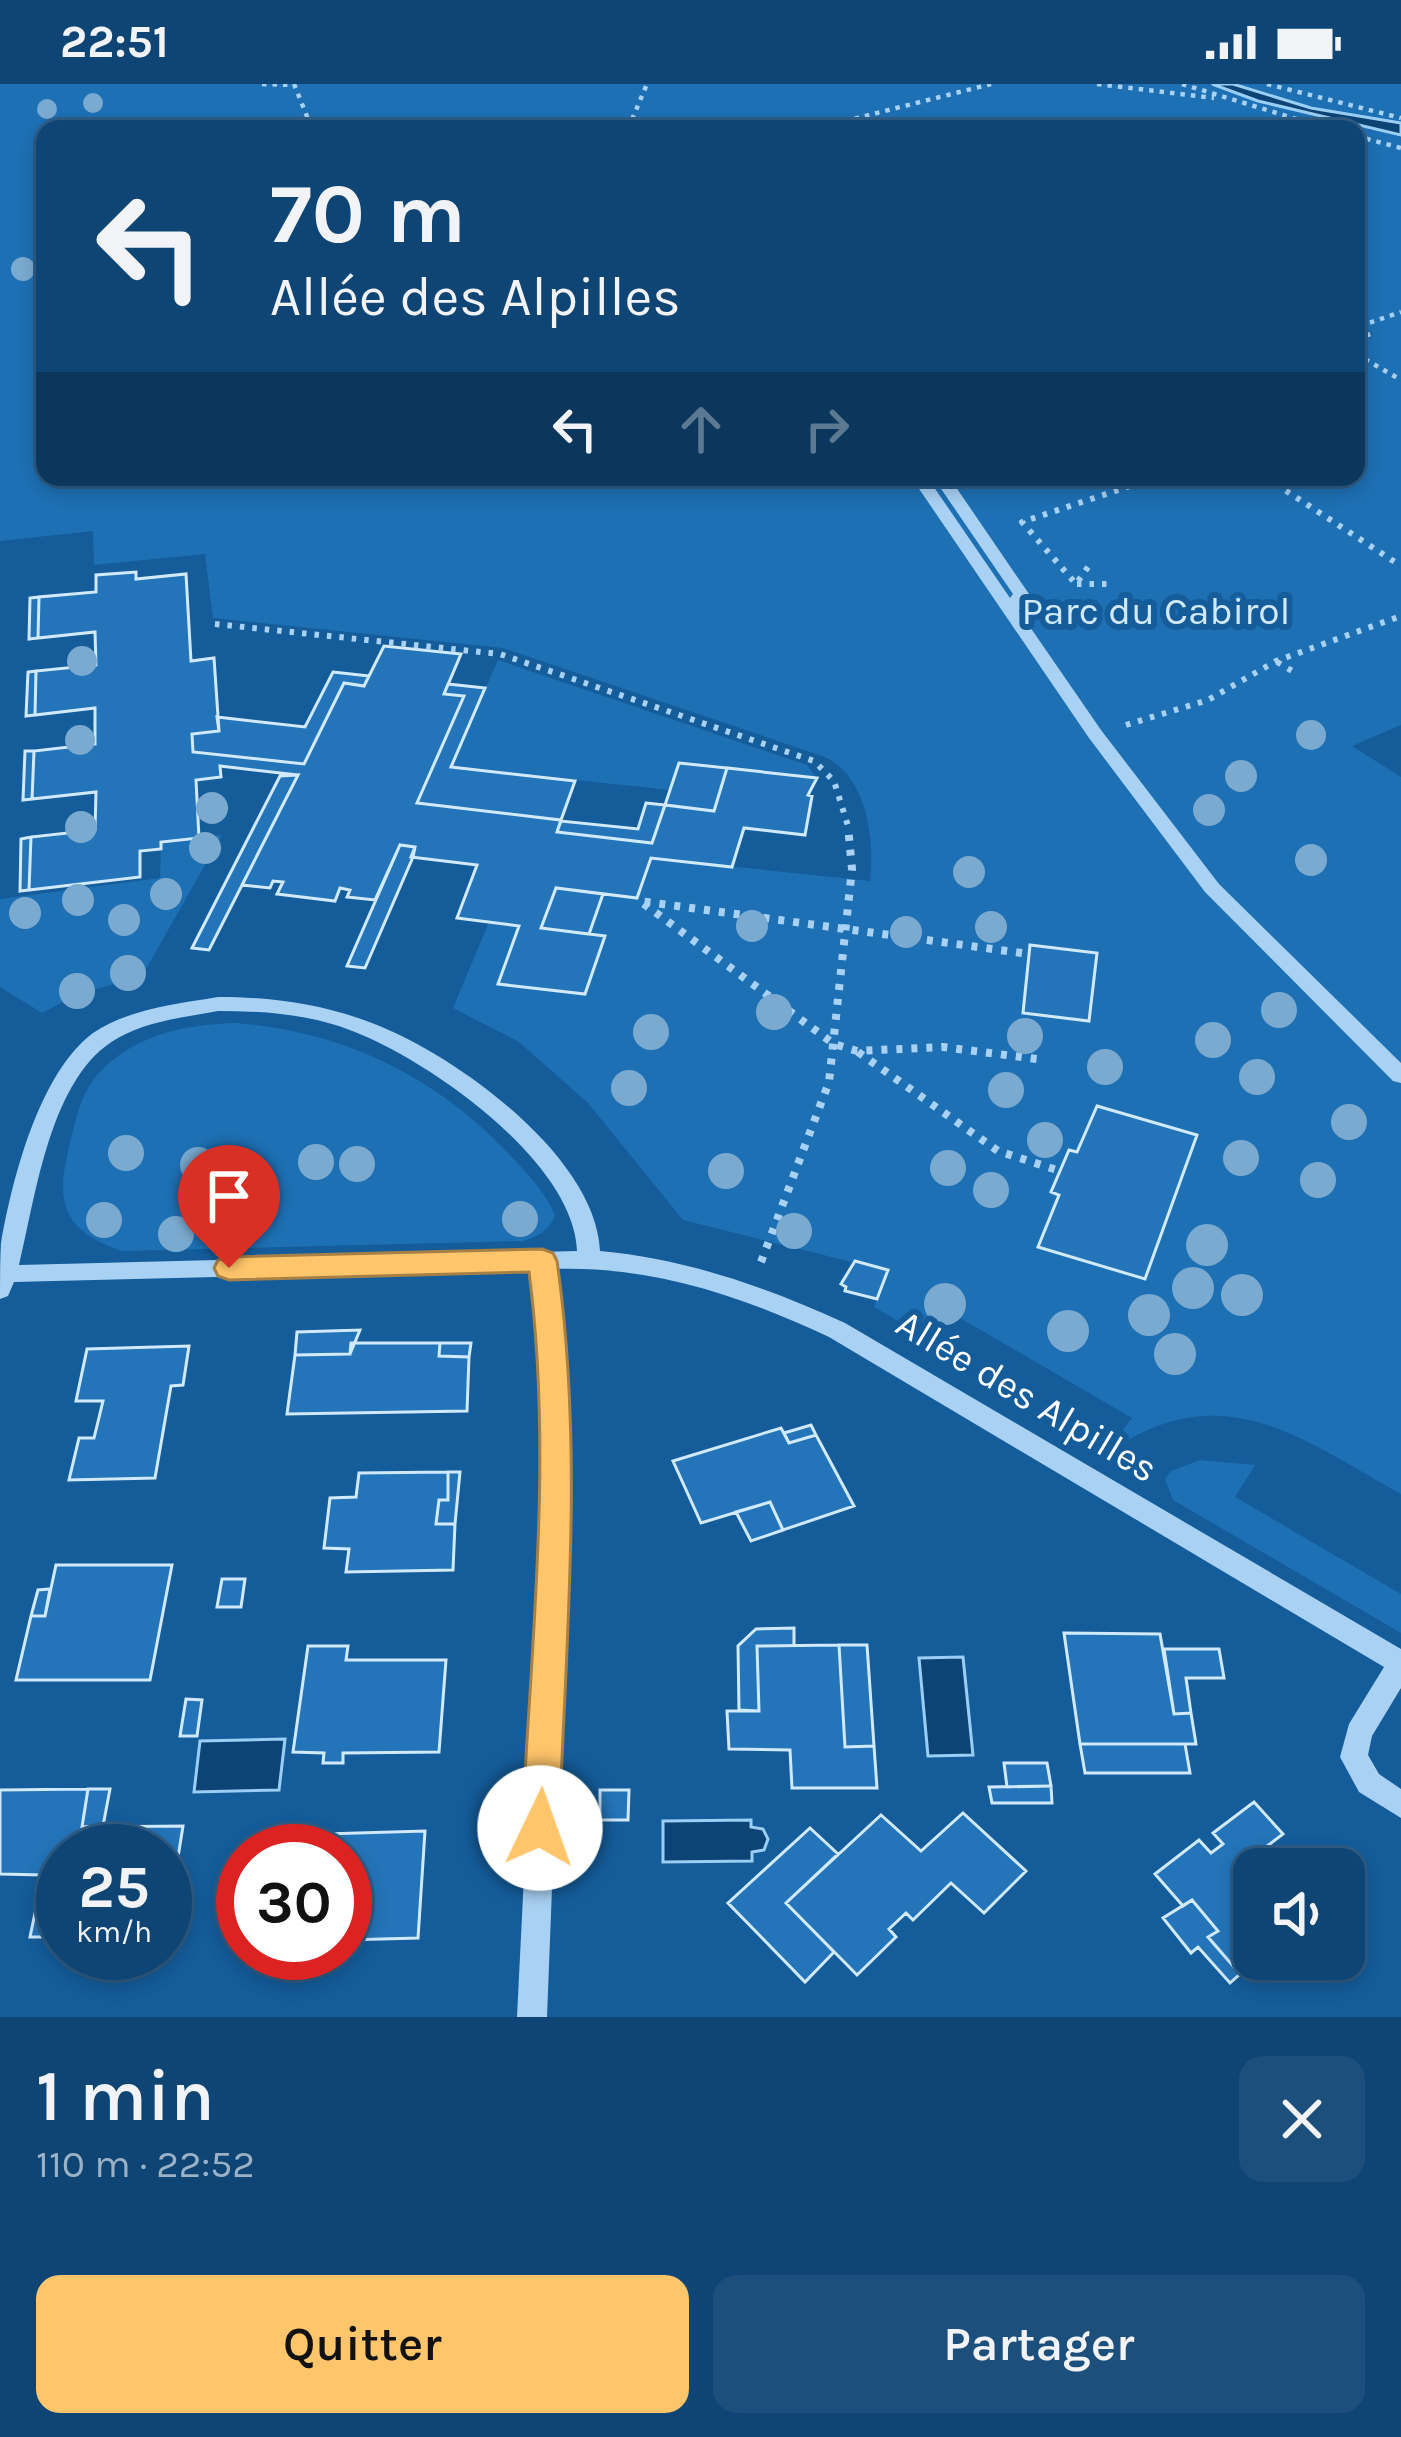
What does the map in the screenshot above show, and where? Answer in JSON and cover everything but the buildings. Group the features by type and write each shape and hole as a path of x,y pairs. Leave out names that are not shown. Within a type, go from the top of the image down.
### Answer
{"street":[{"path":"926,486 1095,734 1212,889 1401,1076"},
{"path":"947,486 1021,594 1011,611"},
{"name":"Allée des Alpilles","path":"589,1259 590,1228 575,1192 509,1122 457,1076 401,1042 340,1018 293,1008 226,1003 197,1005 125,1026 93,1044 71,1069 48,1122 2,1279 589,1259 673,1267 748,1291 837,1330 1401,1663"},
{"path":"532,2017 557,1451 553,1338 542,1261"},
{"path":"1401,1663 1359,1732 1354,1756 1369,1783 1401,1805"}],"path":[{"path":"262,84 294,85 308,120"},
{"path":"632,120 647,84"},
{"path":"849,120 991,84"},
{"path":"1097,84 1227,99"},
{"path":"1182,84 1298,120"},
{"path":"1267,84 1401,118"},
{"path":"1365,138 1401,148"},
{"path":"1365,323 1401,312"},
{"path":"1365,358 1401,380"},
{"path":"1111,584 1076,584 1022,522 1130,486"},
{"path":"1279,486 1401,566"},
{"path":"1301,500 1310,496"},
{"path":"1316,510 1325,506"},
{"path":"1076,584 1088,567"},
{"path":"1095,734 1208,700 1276,661 1401,616"},
{"path":"215,624 500,654 814,761 835,782 851,838 847,929 829,1082 748,1291"},
{"path":"1276,661 1294,672"},
{"path":"1022,953 640,901 834,1044 856,1051 998,1151 1060,1171"},
{"path":"856,1051 943,1047 1037,1059"}],"green space":[{"name":"Parc du Cabirol","path":"0,84 1401,84 1401,725 1352,746 1401,777 1401,1494 1296,1436 1228,1416 1192,1417 1155,1427 1115,1448 1111,1445 1132,1418 941,1307 917,1332 874,1307 888,1271 683,1220 588,1103 519,1042 453,1008 489,922 519,926 499,984 585,994 604,937 589,934 603,894 637,898 651,858 870,881 865,811 839,766 825,757 503,648 213,618 205,554 94,565 93,531 0,541"},
{"path":"498,660 807,765 817,778 670,790 451,767"},
{"path":"222,835 142,976 79,994 42,1013 0,987 0,899 160,878 161,842"},
{"path":"236,1023 348,1047 383,1061 447,1099 526,1172 555,1215 549,1225 523,1241 122,1251 86,1234 68,1211 63,1182 77,1115 92,1082 127,1050 161,1034"},
{"path":"1200,1460 1255,1465 1235,1497 1401,1594 1401,1633 1173,1500 1165,1479 1171,1471"}],"shaded area":[{"path":"1212,84 1233,84 1311,108 1401,123 1401,135 1365,126 1365,120 1338,120 1258,101"},
{"path":"963,1657 973,1755 928,1756 919,1658"},
{"path":"285,1739 279,1790 194,1792 200,1741"},
{"path":"751,1820 751,1827 763,1829 768,1839 764,1850 752,1852 752,1861 663,1862 663,1821"}],"route":[{"path":"229,1268 542,1261 553,1338 557,1451 540,1828"}]}
